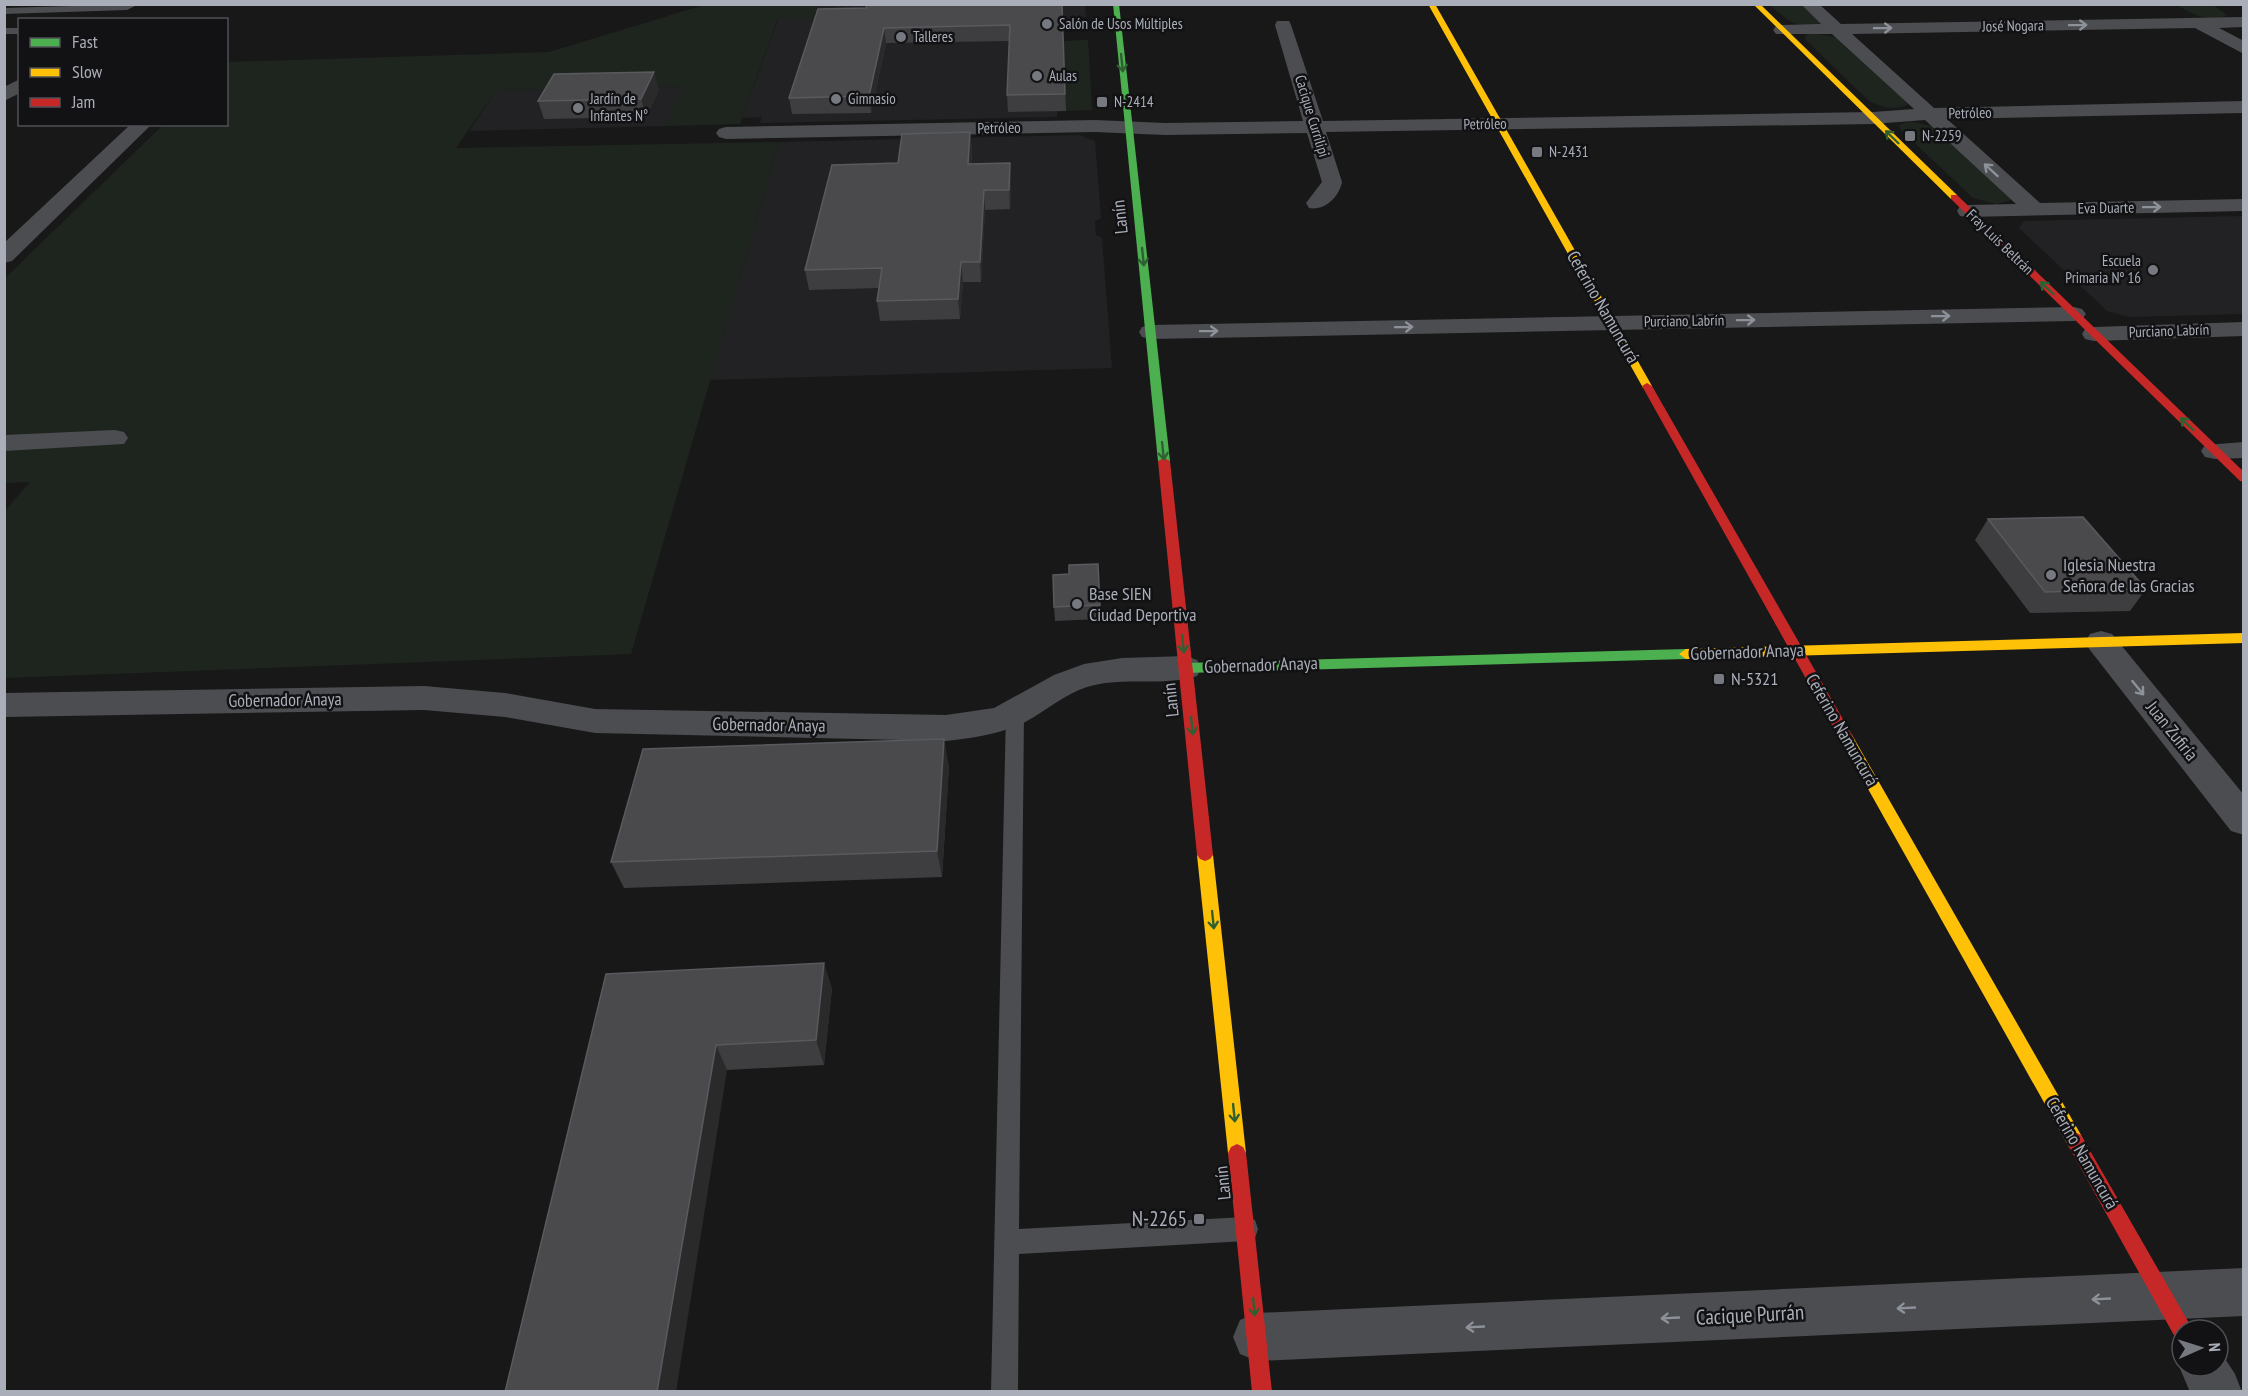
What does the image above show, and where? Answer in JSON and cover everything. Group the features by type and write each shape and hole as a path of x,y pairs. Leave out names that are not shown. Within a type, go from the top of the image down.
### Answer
{"main road":[{"name":"Lanín","path":"1116,4 1263,1392"},
{"name":"Ceferino Namuncurá","path":"1431,4 2173,1313"},
{"name":"Fray Luis Beltrán","path":"1756,4 2244,479"},
{"name":"Gobernador Anaya","path":"1186,668 2244,638"}],"street":[{"path":"1809,4 2034,209"},
{"path":"2169,4 2244,50"},
{"path":"2218,4 2244,21"},
{"name":"José Nogara","path":"1782,30 2244,21"},
{"name":"Cacique Currilipi","path":"1283,25 1332,182 1331,187 1317,203"},
{"path":"4,96 18,86"},
{"name":"Petróleo","path":"726,133 1095,126 1165,129 1873,118 1929,114 2244,107"},
{"path":"4,256 140,126"},
{"name":"Eva Duarte","path":"1968,211 2244,205"},
{"path":"4,232 31,231"},
{"name":"Purciano Labrín","path":"1151,332 2074,314"},
{"name":"Purciano Labrín","path":"2094,334 2244,329"},
{"path":"4,443 115,438"},
{"path":"2215,451 2244,450"},
{"name":"Juan Zufiría","path":"2101,642 2244,821"},
{"name":"Gobernador Anaya","path":"4,705 424,698 505,705 595,721 946,728 994,721 1015,712 1059,685 1084,676 1134,669 1186,668"},
{"name":"Cacique Purrán","path":"1257,1337 2173,1313 2244,1292"},
{"path":"2209,1378 2217,1392"}],"lane":[{"path":"4,11 131,6"},
{"path":"121,17 131,6"},
{"path":"1004,1392 1015,712"},
{"path":"1006,1242 1246,1229"}],"shaded area":[{"path":"704,5 819,5 815,19 777,20 740,124 666,126 682,86 496,90 456,148 779,142 631,654 5,678 5,511 30,482 5,483 5,278 162,126 228,126 228,62 549,52"},
{"path":"819,5 1085,5 1086,17 1081,17 1082,31 1062,31 1066,111 1057,111 1057,117 760,123 762,117 742,118 778,19 815,19"},
{"path":"1770,5 1803,5 1821,22 1817,26 1796,24 1786,19"},
{"path":"2176,5 2213,5 2227,15 2207,18"},
{"path":"1811,33 1837,37 1908,102 1907,105 1888,108 1869,101 1806,40 1805,36"},
{"path":"1088,40 1092,110 1066,111 1063,41"},
{"name":"Jardín de Infantes N°","path":"683,86 666,126 469,131 496,90"},
{"path":"1910,121 1934,127 2011,197 2011,200 1996,204 1973,198 1901,130 1899,125"},
{"path":"1080,135 1095,141 1101,218 1095,221 1096,235 1102,238 1112,368 710,380 779,142"},
{"name":"Escuela Primaria Nº 16","path":"2243,216 2243,314 2129,317 2107,311 2019,228 2024,221"}],"building":[{"path":"867,4 1062,4 1065,94 1007,95 1010,25 884,28 869,96 789,98 818,9 866,8"},
{"path":"654,72 641,99 538,101 554,74"},
{"path":"970,132 968,164 1010,163 1009,190 984,190 980,262 961,262 958,299 877,301 882,268 805,270 832,165 898,163 902,134"},
{"path":"2083,517 2146,589 2045,592 1988,519"},
{"name":"Base SIEN Ciudad Deportiva","path":"1098,564 1100,605 1054,607 1053,575 1069,574 1069,565"},
{"path":"944,739 937,851 611,862 643,749"},
{"path":"824,963 816,1040 716,1045 657,1392 505,1392 606,974"}],"traffic: fast":[{"path":"1116,4 1164,461"},
{"path":"1186,668 1686,654"}],"traffic: slow":[{"path":"1431,4 1647,386"},
{"path":"1756,4 1954,197"},
{"path":"1686,654 2244,638"},
{"path":"1847,739 2075,1141"},
{"path":"1205,855 1237,1153"}],"traffic: jam":[{"path":"1954,197 2244,479"},
{"path":"1647,386 1847,739"},
{"path":"1164,461 1205,855"},
{"path":"2075,1141 2175,1318"},
{"path":"1237,1153 1262,1392"}],"place":[{"name":"Salón de Usos Múltiples","path":"1047,24"},
{"name":"Talleres","path":"901,37"},
{"name":"Aulas","path":"1037,76"},
{"name":"Gimnasio","path":"836,99"},
{"name":"N-2414","path":"1102,102"},
{"name":"Jardín de Infantes N°","path":"578,108"},
{"name":"N-2259","path":"1910,136"},
{"name":"N-2431","path":"1537,152"},
{"name":"Escuela Primaria Nº 16","path":"2153,270"},
{"name":"Iglesia Nuestra Señora de las Gracias","path":"2051,575"},
{"name":"Base SIEN Ciudad Deportiva","path":"1077,604"},
{"name":"N-5321","path":"1719,679"},
{"name":"N-2265","path":"1199,1219"}]}
